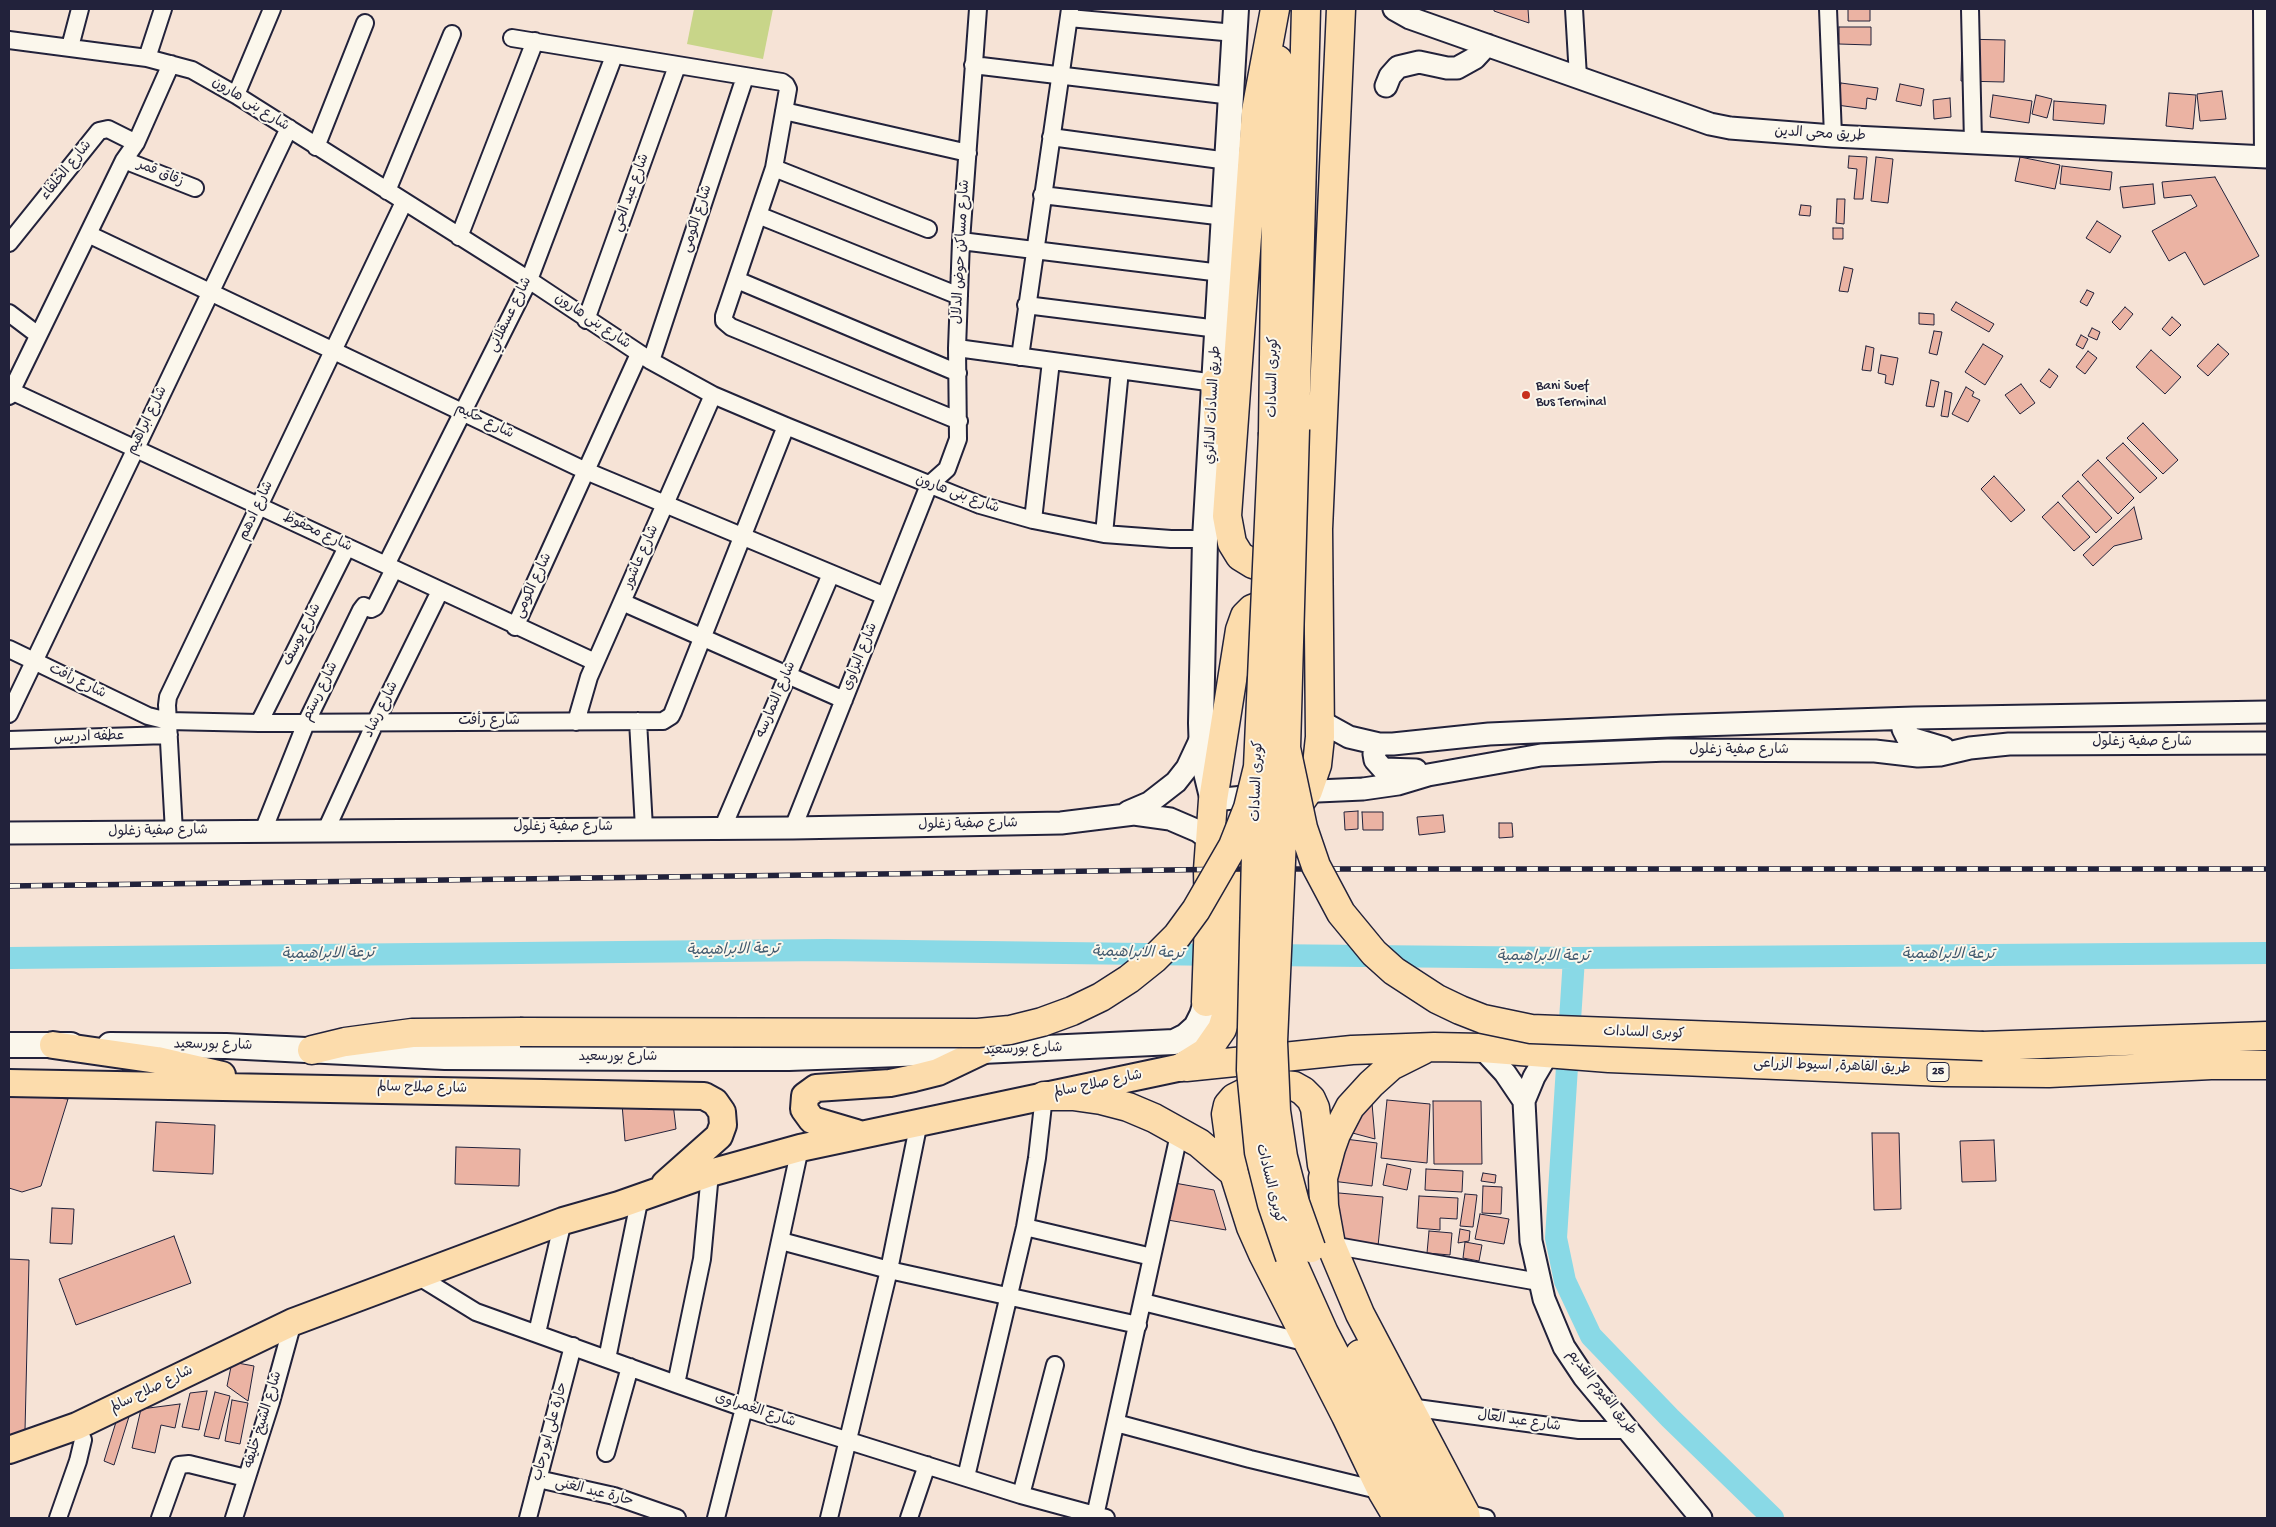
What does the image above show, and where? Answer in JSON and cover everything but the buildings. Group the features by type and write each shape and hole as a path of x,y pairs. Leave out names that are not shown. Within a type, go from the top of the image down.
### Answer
{"highway":[{"name":"كوبرى السادات","path":"1277,9 1284,431 1286,748 1274,1017 1275,1091 1283,1157 1310,1250 1344,1323 1465,1517"},
{"path":"1227,516 1256,111 1277,9"},
{"name":"كوبرى السادات","path":"1306,9 1284,431 1258,767 1252,1097 1264,1178 1310,1250 1324,1333 1420,1518"},
{"path":"1220,917 1234,895 1242,869 1251,855 1292,814 1308,790 1317,765 1320,721 1318,529 1341,9"},
{"path":"1216,383 1227,516 1232,543 1240,556 1253,564 1268,568 1283,568 1297,562 1308,552 1318,529"},
{"path":"1182,1067 1200,1057 1215,1042 1226,1016 1217,1002 1220,917 1208,870 1213,800 1240,630 1245,616 1260,604 1270,602 1290,603 1308,614 1318,632"},
{"name":"كوبرى السادات","path":"1286,748 1303,828 1316,866 1341,913 1374,954 1394,971 1437,1000 1483,1019 1531,1029 1983,1046 2211,1038"},
{"path":"312,1050 345,1042 412,1033 978,1033 1010,1030 1057,1016 1102,997 1129,980 1154,959 1176,936 1196,910 1233,846 1248,808 1258,767"},
{"path":"2211,1065 2211,1038 2267,1036"},
{"path":"1323,1178 1336,1134 1350,1107 1360,1095 1391,1066 1415,1053 1434,1047"},
{"name":"شارع صلاح سالم","path":"1182,1067 1352,1050 1434,1047 1482,1048 1547,1055"},
{"name":"طريق القاهرة, اسيوط الزراعى","path":"1547,1055 1954,1072 2096,1072 2211,1065 2267,1065"},
{"path":"1398,1518 1382,1491 1263,1254 1248,1218 1234,1173 1226,1114 1228,1105 1234,1098 1242,1094 1283,1085 1294,1086 1303,1091 1315,1108 1323,1178 1325,1219 1310,1250 1360,1314 1465,1517"},
{"path":"1044,1096 1073,1096 1101,1100 1128,1108 1180,1130 1217,1157 1234,1173"}],"main road":[{"name":"طريق السادات الدائري","path":"1213,800 1205,770 1202,736 1205,539 1216,383 1236,9"},
{"name":"شارع بورسعيد","path":"9,1045 197,1045 445,1057 789,1058 1174,1042 1186,1036 1196,1027 1202,1015 1217,1002"},
{"path":"53,1045 157,1060 259,1086"},
{"path":"860,1134 812,1120 804,1110 805,1096 816,1088 890,1083 938,1072 982,1051"},
{"name":"شارع صلاح سالم","path":"9,1450 77,1426 293,1322 563,1221 710,1173 800,1148 860,1134 1182,1067"},
{"name":"شارع صلاح سالم","path":"9,1083 259,1086 704,1096 715,1102 722,1112 723,1125 719,1136 650,1193"}],"street":[{"path":"70,47 80,9"},
{"path":"147,58 163,9"},
{"path":"236,95 272,9"},
{"name":"شارع مساكن حوض الدلال","path":"929,485 946,469 958,439 957,348 961,241 978,9"},
{"name":"طريق محى الدين","path":"1394,9 1410,18 1710,124 1778,133 2265,157"},
{"path":"1574,9 1578,77"},
{"path":"1828,9 1833,136"},
{"path":"1970,9 1973,143"},
{"path":"2262,9 2265,157"},
{"path":"1020,357 1069,13 1235,33"},
{"path":"316,147 366,23"},
{"path":"387,191 452,34"},
{"path":"512,38 782,82 786,85 788,89 774,168 724,316 727,325 959,421"},
{"name":"شارع بنى هارون","path":"9,40 147,58 192,70 236,95 529,280 645,358 713,395 786,426 980,505 1033,520 1104,534 1172,539 1205,539"},
{"path":"459,237 534,41"},
{"path":"1386,86 1390,76 1398,67 1419,62 1447,68 1457,68 1476,58 1487,45"},
{"name":"شارع عسقلاني","path":"390,567 463,411 529,280 614,56"},
{"path":"10,393 124,160 136,143 171,64"},
{"path":"974,65 1232,96"},
{"name":"شارع عبد الحي","path":"586,320 677,66"},
{"name":"شارع الكومى","path":"515,627 586,471 645,358 745,77"},
{"path":"784,112 968,153"},
{"name":"شارع ابراهيم","path":"9,714 288,128"},
{"name":"شارع الخلفاء","path":"9,243 99,131 108,129 136,143"},
{"path":"1051,137 1228,161"},
{"name":"زقاق قمر","path":"124,160 195,188"},
{"path":"774,168 928,229"},
{"path":"1042,195 1225,217"},
{"name":"شارع ادهم","path":"174,832 168,698 404,202"},
{"path":"758,215 959,296"},
{"name":"شارع حكيم","path":"88,234 586,471 885,596"},
{"path":"961,241 1221,273"},
{"path":"737,280 958,373"},
{"path":"1026,305 1218,329"},
{"path":"9,313 38,335"},
{"path":"957,348 1216,383"},
{"path":"1033,520 1051,361"},
{"path":"1104,534 1120,370"},
{"name":"شارع محفوظ","path":"10,393 135,448 515,627 595,662"},
{"name":"شارع عاشور","path":"576,722 583,691 595,662 713,395"},
{"name":"شارع رأفت","path":"9,649 148,716 168,728 259,723 663,720 671,716 786,426"},
{"name":"شارع البزاوى","path":"793,828 929,485"},
{"name":"شارع يوسف","path":"259,723 347,547"},
{"name":"شارع رستم","path":"263,831 306,723 362,608 364,606 372,609 375,607 390,567"},
{"name":"شارع النمارسه","path":"723,827 831,574"},
{"name":"شارع رشاد","path":"326,830 375,722 440,591"},
{"path":"622,602 844,700"},
{"name":"شارع صفية زغلول","path":"1320,721 1348,737 1379,744 1498,733 1914,718 2267,712"},
{"path":"1914,718 1905,724 1903,729 1907,738 1955,751"},
{"path":"638,721 644,828"},
{"name":"عطفه ادريس","path":"9,740 168,728"},
{"name":"شارع صفية زغلول","path":"1116,816 1149,804 1176,782 1187,768 1202,736"},
{"name":"شارع صفية زغلول","path":"1213,800 1308,790 1364,789 1398,784 1437,773 1542,755 1668,750 1875,751 1918,756 1940,755 1955,751 2008,744 2267,743"},
{"path":"1379,744 1374,754 1378,765 1383,769 1437,773"},
{"name":"شارع صفية زغلول","path":"9,833 793,828 1061,823 1134,814 1170,819 1198,831 1210,840"},
{"path":"1482,1048 1504,1073 1524,1101"},
{"name":"طريق الفيوم القديم","path":"1547,1055 1534,1077 1524,1101 1530,1221 1539,1282 1550,1315 1564,1347 1584,1377 1630,1430 1701,1518"},
{"path":"966,1477 1025,1227 1037,1158 1044,1096"},
{"path":"829,1518 889,1270 919,1122"},
{"path":"1101,1517 1116,1423 1180,1130"},
{"path":"716,1518 744,1408 800,1148"},
{"path":"676,1384 702,1259 710,1173"},
{"path":"606,1359 650,1193"},
{"path":"537,1333 563,1221"},
{"path":"1025,1227 1152,1257"},
{"path":"781,1241 889,1270 1138,1324"},
{"path":"1310,1250 1539,1282"},
{"name":"شارع الغمراوى","path":"416,1275 476,1312 630,1368 744,1408 1021,1495 1101,1517"},
{"path":"1143,1302 1308,1343"},
{"name":"شارع الشيخ خليفه","path":"234,1518 271,1402 293,1322"},
{"name":"حارة على ابو رحاب","path":"528,1518 573,1346"},
{"path":"1021,1495 1055,1365"},
{"path":"606,1453 630,1368"},
{"name":"شارع عبد العال","path":"1409,1407 1579,1430 1630,1430"},
{"path":"1116,1423 1250,1459 1382,1491"},
{"path":"58,1518 78,1461 83,1440 77,1426"},
{"path":"160,1518 179,1465 190,1464 246,1478"},
{"path":"909,1518 927,1465"},
{"name":"حارة عبد الغنى","path":"538,1479 614,1496 677,1518"}],"green space":[{"path":"694,9 773,9 763,59 687,44"}],"waterway":[{"name":"ترعة الابراهيمية","path":"9,958 827,950 1224,955"},
{"name":"ترعة الابراهيمية","path":"1261,955 1574,958 2267,953"},
{"path":"1574,958 1556,1238 1565,1281 1591,1336 1670,1418 1773,1518"}],"railway":[{"path":"9,886 1242,869 2267,869"}],"place":[{"name":"Bani Suef Bus Terminal","path":"1526,395"}]}
